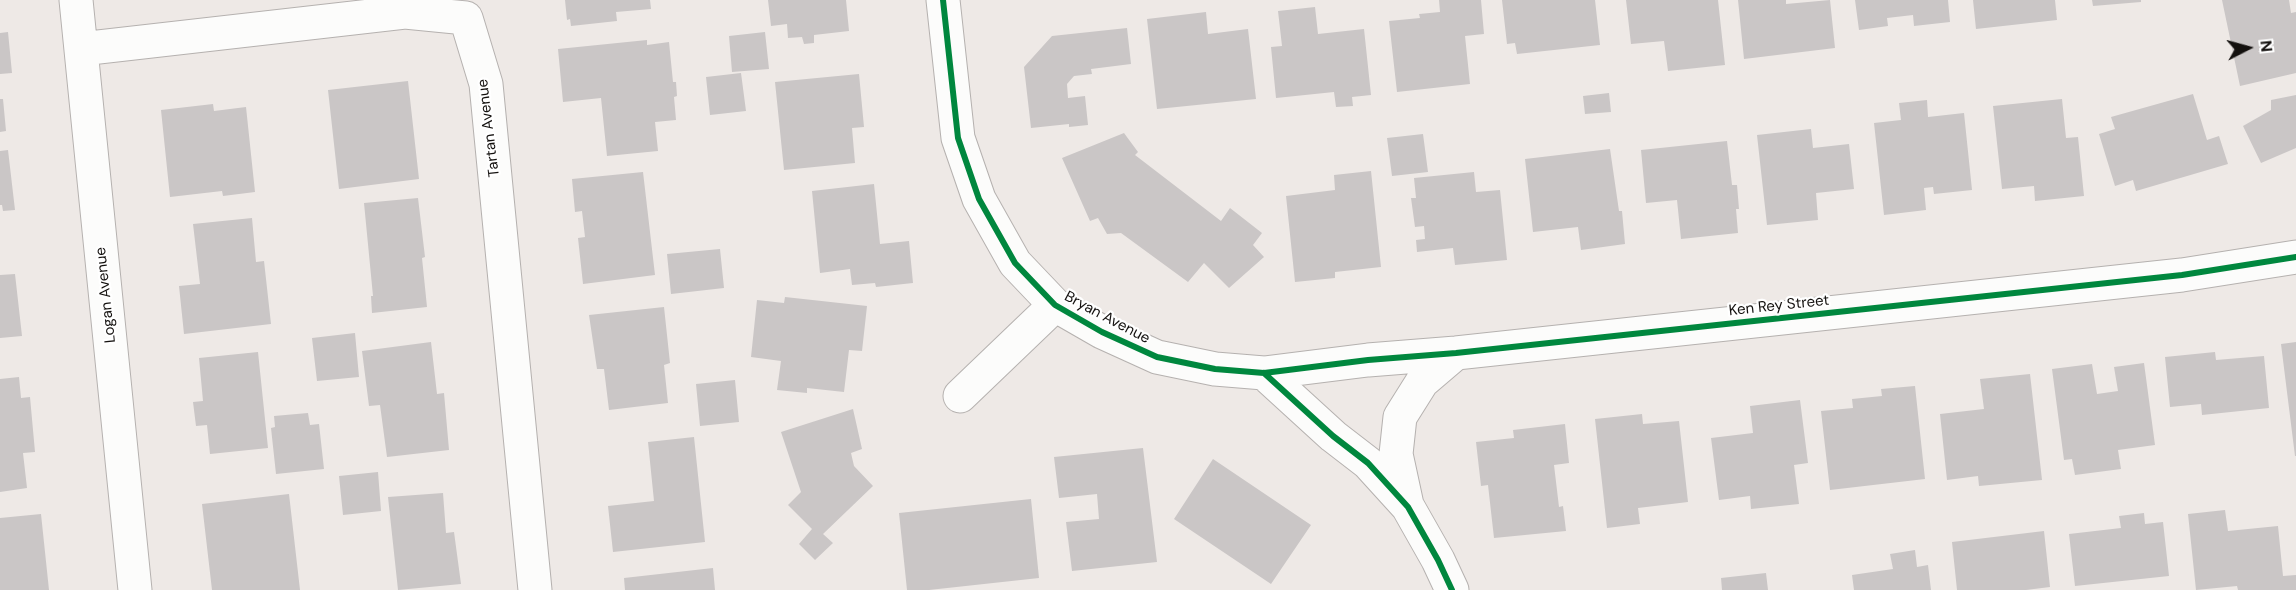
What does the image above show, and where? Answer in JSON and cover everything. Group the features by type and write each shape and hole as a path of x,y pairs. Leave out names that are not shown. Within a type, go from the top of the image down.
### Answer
{"street":[{"name":"Logan Avenue","path":"76,0 135,590"},
{"name":"Bryan Avenue","path":"943,0 958,138 979,200 1016,263 1055,305 1102,332 1157,357 1215,369 1264,373"},
{"name":"Tartan Avenue","path":"81,48 405,12 466,18 486,84 535,590"},
{"name":"Ken Rey Street","path":"1264,373 1368,360 1456,353 2182,275 2296,257"},
{"path":"960,396 1055,305"},
{"path":"1408,507 1396,454 1400,417 1422,382 1456,353"},
{"path":"1264,373 1333,436 1368,463 1408,507 1452,590"}],"building":[{"path":"565,0 650,0 651,9 616,12 617,21 571,26 570,19 567,20"},
{"path":"768,0 846,0 849,31 814,35 814,43 804,44 802,37 788,38 787,24 771,26"},
{"path":"1439,0 1481,0 1484,34 1465,36 1470,84 1397,92 1389,21 1420,18 1419,14 1440,12"},
{"path":"1502,0 1595,0 1600,45 1517,54 1515,43 1507,44"},
{"path":"1626,0 1718,0 1725,65 1668,71 1664,41 1631,44"},
{"path":"1738,0 1786,0 1786,4 1830,0 1835,48 1744,59"},
{"path":"1855,0 1948,0 1950,22 1914,26 1913,15 1887,18 1888,26 1859,30"},
{"path":"1973,0 2055,0 2057,20 1976,29"},
{"path":"2092,0 2141,0 2141,2 2093,6"},
{"path":"2222,0 2289,0 2291,13 2296,12 2296,73 2240,86"},
{"path":"1315,7 1318,34 1364,29 1371,95 1352,97 1353,106 1336,107 1334,92 1276,98 1271,47 1282,46 1278,11"},
{"path":"1206,12 1208,34 1248,29 1256,99 1157,109 1147,19"},
{"path":"1127,28 1131,64 1091,69 1092,74 1074,76 1067,84 1068,98 1085,96 1088,125 1069,127 1069,124 1031,128 1024,67 1052,36"},
{"path":"8,32 12,73 0,74 0,33"},
{"path":"765,32 769,69 732,72 729,36"},
{"path":"647,40 647,45 669,42 673,82 676,82 677,96 674,97 676,120 655,122 658,151 607,156 601,98 563,102 558,49"},
{"path":"741,73 746,111 710,115 706,77"},
{"path":"859,74 864,127 852,128 855,163 784,170 775,82"},
{"path":"408,81 419,179 339,189 328,90"},
{"path":"1609,93 1611,112 1585,114 1583,96"},
{"path":"2193,94 2207,140 2219,136 2228,164 2136,191 2133,180 2115,186 2099,134 2115,129 2111,117"},
{"path":"2296,95 2296,148 2261,163 2243,126 2271,110 2271,100"},
{"path":"0,99 3,99 6,131 0,132"},
{"path":"2062,99 2066,138 2078,137 2084,196 2035,201 2034,186 2002,189 1993,106"},
{"path":"1927,100 1928,117 1964,113 1972,190 1934,194 1933,187 1924,188 1926,210 1884,215 1874,123 1901,120 1899,103"},
{"path":"213,104 214,111 246,107 255,192 223,196 222,191 170,197 161,110"},
{"path":"1811,129 1813,148 1849,144 1854,189 1816,193 1818,220 1767,225 1757,135"},
{"path":"1124,133 1138,152 1135,155 1221,221 1230,208 1262,233 1253,245 1264,257 1229,288 1204,263 1188,282 1121,233 1107,234 1098,218 1090,221 1062,158"},
{"path":"1423,134 1428,172 1392,176 1387,138"},
{"path":"1727,141 1732,185 1737,185 1738,233 1681,239 1677,200 1646,203 1641,150"},
{"path":"1610,149 1619,211 1622,211 1625,244 1581,250 1578,227 1533,232 1525,159"},
{"path":"8,150 15,210 3,211 0,205 0,151"},
{"path":"1371,171 1381,267 1335,272 1335,278 1295,282 1286,196 1335,190 1334,175"},
{"path":"643,172 655,275 583,284 578,238 585,237 582,211 575,212 572,179"},
{"path":"1474,172 1476,192 1500,190 1507,260 1455,265 1453,248 1417,252 1416,240 1425,239 1424,226 1415,227 1411,198 1416,198 1414,178"},
{"path":"874,184 880,244 909,241 913,283 876,287 875,283 852,285 850,269 820,273 812,191"},
{"path":"418,198 425,257 422,258 427,307 372,313 371,296 373,296 364,203"},
{"path":"252,218 256,262 264,261 271,324 184,334 179,286 200,284 193,224"},
{"path":"720,249 724,288 671,294 667,254"},
{"path":"15,274 22,336 0,338 0,275"},
{"path":"785,297 867,306 862,351 849,350 844,392 807,388 807,393 777,390 781,361 751,357 757,300 784,303"},
{"path":"664,307 670,363 664,365 668,403 609,410 604,369 597,369 589,315"},
{"path":"355,333 359,377 317,381 312,338"},
{"path":"431,342 437,394 444,393 449,450 387,457 380,405 369,406 362,351"},
{"path":"2296,342 2296,456 2295,456 2281,344"},
{"path":"258,352 268,448 210,454 207,425 196,426 193,402 203,401 199,358"},
{"path":"2215,352 2216,360 2264,356 2269,408 2202,415 2201,404 2170,407 2165,357"},
{"path":"2144,363 2155,445 2118,450 2121,469 2075,475 2072,459 2064,460 2052,369 2092,364 2097,394 2118,391 2114,367"},
{"path":"2030,374 2042,480 1979,486 1978,476 1947,480 1940,414 1984,409 1980,379"},
{"path":"19,377 21,398 30,397 35,452 23,453 27,488 0,492 0,379"},
{"path":"735,380 739,422 700,426 696,384"},
{"path":"1915,386 1925,479 1830,490 1821,411 1853,408 1852,399 1882,396 1881,389"},
{"path":"1800,400 1808,463 1794,465 1799,504 1751,509 1750,496 1719,500 1711,438 1753,433 1750,406"},
{"path":"853,409 862,449 851,453 854,466 873,486 823,534 833,543 815,560 799,544 812,529 788,505 801,492 781,432"},
{"path":"308,413 310,425 319,424 324,469 276,474 271,428 275,427 274,416"},
{"path":"1642,414 1643,424 1679,421 1688,502 1638,508 1640,524 1607,528 1595,419"},
{"path":"1565,424 1569,463 1554,465 1559,507 1563,506 1566,531 1494,538 1488,485 1481,486 1476,442 1514,438 1513,430"},
{"path":"694,437 705,542 613,552 608,506 654,501 648,442"},
{"path":"1143,448 1157,562 1072,571 1066,522 1099,519 1097,494 1059,498 1054,457"},
{"path":"1213,459 1311,525 1271,584 1174,519"},
{"path":"378,472 381,511 343,515 339,476"},
{"path":"443,493 446,533 454,532 461,584 398,590 388,497"},
{"path":"289,494 300,590 212,590 202,504"},
{"path":"1031,499 1039,578 929,590 907,590 899,513"},
{"path":"2225,510 2228,531 2278,526 2283,576 2296,575 2296,590 2238,590 2237,586 2196,590 2188,514"},
{"path":"2144,513 2145,524 2163,522 2169,576 2075,586 2069,534 2121,528 2119,516"},
{"path":"41,514 49,590 0,590 0,518"},
{"path":"2044,531 2050,587 2026,590 1957,590 1952,542"},
{"path":"1915,550 1917,567 1928,565 1931,590 1854,590 1852,575 1893,569 1890,554"},
{"path":"713,568 715,590 625,590 624,578"},
{"path":"1766,573 1768,590 1722,590 1721,578"}],"cycle path":[{"path":"943,0 958,138 979,199 1015,263 1055,305 1102,332 1157,357 1215,369 1264,373 1368,360 1456,353 2182,275 2296,257"},
{"path":"1264,373 1333,436 1368,463 1408,507 1452,590"}]}
